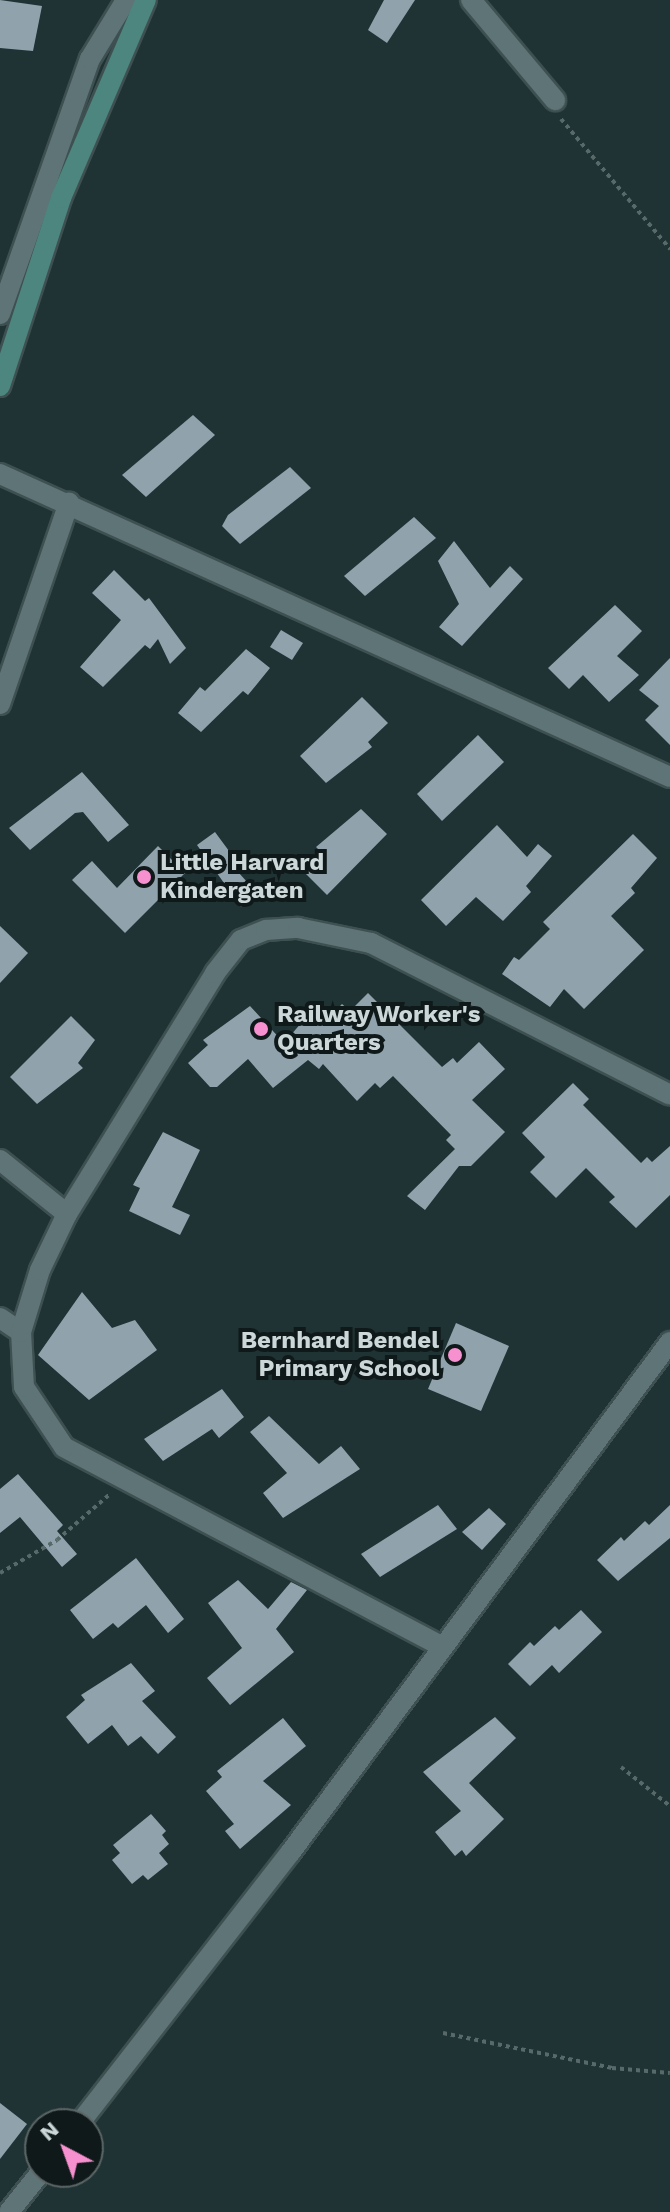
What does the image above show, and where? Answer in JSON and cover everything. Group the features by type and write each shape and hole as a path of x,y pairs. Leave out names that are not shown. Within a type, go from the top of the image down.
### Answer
{"street":[{"path":"0,314 90,59 126,0"},
{"path":"0,386 61,198 146,0"},
{"path":"471,0 555,100"},
{"path":"0,474 69,502 670,777"},
{"path":"0,704 69,502"},
{"path":"441,1646 64,1447 34,1408 24,1387 21,1332 40,1270 67,1214 234,947 252,934 282,927 371,943 670,1095"},
{"path":"0,1160 67,1214"},
{"path":"0,1318 21,1332"},
{"path":"92,2108 281,1866 441,1646 670,1342"},
{"path":"9,2212 28,2188"}],"path":[{"path":"555,100 562,121 670,249"},
{"path":"0,1573 57,1540 124,1479"},
{"path":"621,1767 670,1806"},
{"path":"443,2033 612,2068 670,2073"}],"building":[{"path":"0,0 42,6 33,51 0,48"},
{"path":"384,0 415,0 387,43 368,30"},
{"path":"193,415 215,435 146,497 122,475"},
{"path":"290,467 311,488 240,544 222,526 228,515"},
{"path":"414,517 436,538 365,596 344,576"},
{"path":"454,541 490,588 510,566 523,579 462,646 439,627 459,604 438,561"},
{"path":"114,570 145,601 149,598 186,648 170,664 158,639 150,649 145,645 103,687 80,667 121,620 92,593"},
{"path":"615,605 642,631 617,656 639,675 609,702 583,675 569,689 548,668"},
{"path":"281,630 303,643 292,660 270,647"},
{"path":"246,649 270,668 248,695 243,691 201,732 178,713 200,687 205,691"},
{"path":"670,658 670,745 645,720 659,706 639,690"},
{"path":"362,697 388,723 368,742 372,747 326,783 300,756"},
{"path":"478,735 504,762 442,821 417,794"},
{"path":"82,772 129,825 108,842 83,812 75,813 30,850 9,828"},
{"path":"361,809 387,834 327,895 302,870 320,851 316,847"},
{"path":"497,825 527,857 538,844 552,856 526,886 531,892 503,921 476,897 446,926 421,900"},
{"path":"215,832 243,870 239,873 256,892 241,907 197,845"},
{"path":"633,834 657,858 631,888 635,893 611,916 644,950 584,1009 564,989 550,1007 502,974 514,957 519,960 550,929 543,922"},
{"path":"158,846 185,873 125,933 72,880 92,861 117,888"},
{"path":"0,926 28,953 0,983"},
{"path":"368,993 442,1067 453,1058 457,1063 479,1042 505,1069 472,1100 505,1132 471,1166 459,1166 425,1210 407,1196 455,1149 446,1140 451,1135 393,1076 380,1088 375,1083 357,1101 323,1064 319,1069 308,1060 273,1088 248,1059 217,1087 210,1087 188,1063 208,1045 203,1040 250,1006 284,1043 314,1008 327,1019 342,1004 350,1011"},
{"path":"71,1016 95,1040 78,1063 83,1068 37,1104 10,1077"},
{"path":"573,1083 589,1099 583,1105 641,1163 647,1157 652,1162 670,1146 670,1195 636,1228 609,1202 615,1197 586,1168 556,1198 530,1172 545,1157 522,1133"},
{"path":"163,1132 200,1150 172,1207 190,1215 180,1235 129,1211 140,1188 133,1185"},
{"path":"82,1292 112,1328 135,1320 157,1350 89,1400 38,1355"},
{"path":"456,1323 509,1346 481,1411 428,1389"},
{"path":"222,1389 244,1417 219,1438 212,1429 163,1461 144,1439"},
{"path":"269,1416 319,1464 341,1446 360,1469 283,1518 263,1493 287,1473 250,1432"},
{"path":"18,1474 63,1525 57,1531 77,1554 62,1567 20,1517 0,1533 0,1489"},
{"path":"438,1505 457,1529 380,1577 361,1554"},
{"path":"670,1505 670,1538 618,1581 597,1560 621,1537 624,1541 645,1521 649,1525"},
{"path":"489,1508 506,1524 482,1550 462,1532"},
{"path":"136,1558 184,1619 168,1633 146,1605 118,1628 113,1623 93,1639 70,1610"},
{"path":"238,1580 268,1609 291,1582 307,1590 276,1629 294,1652 230,1705 207,1678 242,1648 208,1603"},
{"path":"581,1610 602,1632 559,1673 552,1665 530,1686 508,1664 530,1642 534,1646 555,1626 559,1630"},
{"path":"131,1663 155,1691 142,1701 176,1737 158,1754 141,1736 128,1746 112,1725 88,1744 66,1717 85,1700 81,1695"},
{"path":"495,1717 516,1738 469,1783 504,1819 466,1856 462,1850 455,1856 435,1832 461,1811 423,1772"},
{"path":"283,1718 306,1746 263,1781 291,1805 240,1849 225,1831 234,1824 206,1791 222,1777 217,1771"},
{"path":"151,1814 166,1831 162,1835 169,1844 159,1853 168,1864 148,1880 143,1875 132,1884 112,1860 120,1853 113,1845"},
{"path":"0,2103 24,2122 24,2128 0,2159"}],"place":[{"name":"Little Harvard Kindergaten","path":"144,877"},
{"name":"Railway Worker's Quarters","path":"261,1029"},
{"name":"Bernhard Bendel Primary School","path":"455,1355"}]}
